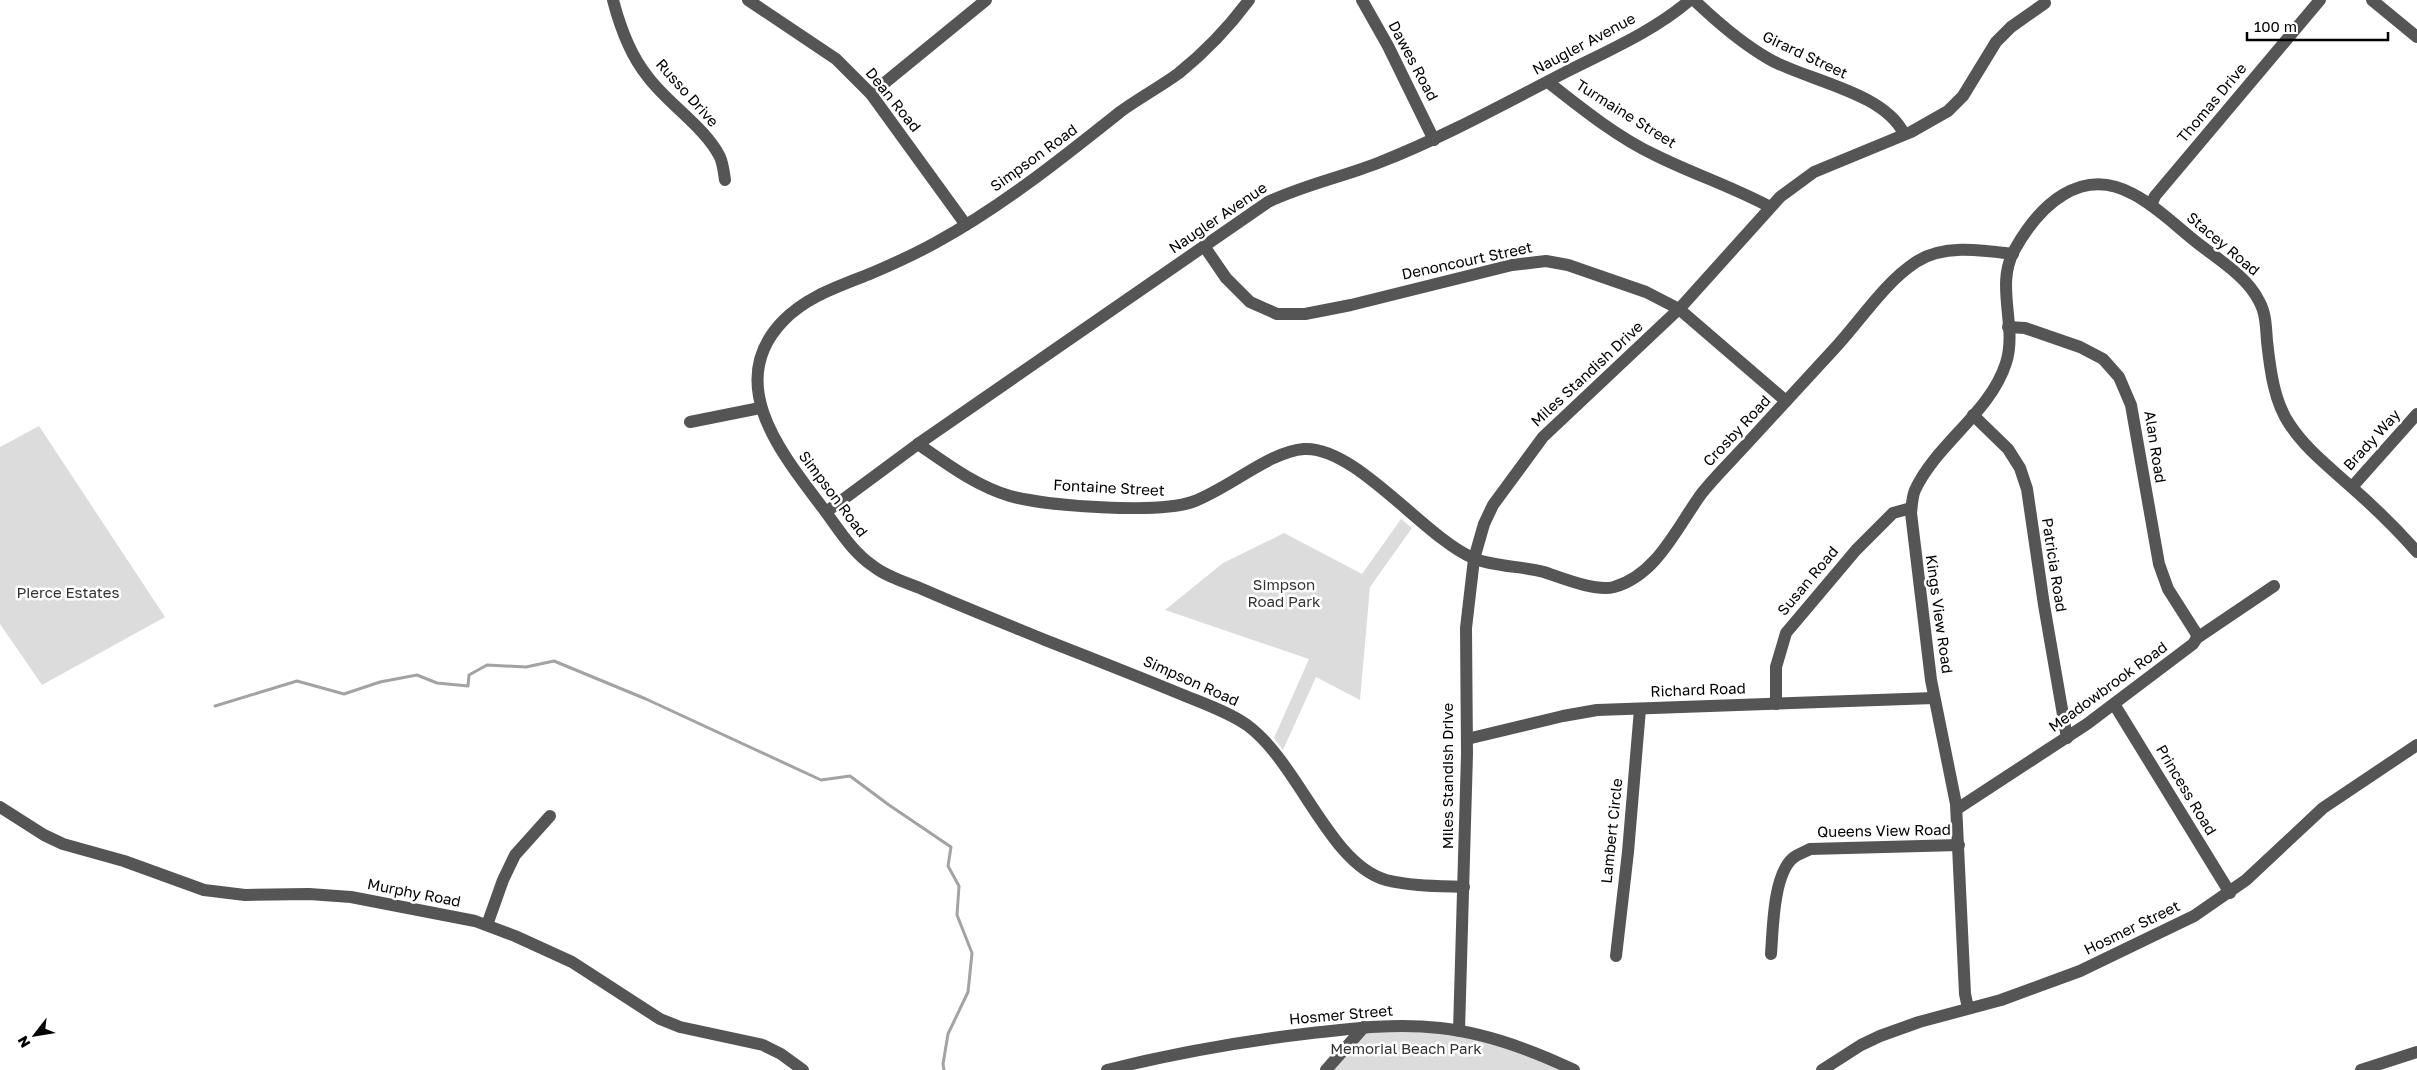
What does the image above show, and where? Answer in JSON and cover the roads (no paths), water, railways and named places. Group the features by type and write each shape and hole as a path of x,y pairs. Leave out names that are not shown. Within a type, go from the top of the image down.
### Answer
{"street":[{"name":"Russo Drive","path":"613,0 619,23 636,60 648,78 707,140 721,158 725,180"},
{"name":"Dean Road","path":"748,0 836,59 871,94 966,225"},
{"path":"871,94 986,0"},
{"name":"Simpson Road","path":"1249,0 1222,32 1176,75 1123,110 1091,137 966,225 903,260 818,295 784,320 770,336 762,354 757,375 760,408 783,454 859,555 875,568 894,578 1207,704 1245,724 1276,752 1335,840 1348,856 1364,870 1390,880 1464,888"},
{"name":"Naugler Avenue","path":"826,512 918,444 1268,202 1326,179 1377,163 1434,140 1641,32 1678,10 1690,0"},
{"name":"Girard Street","path":"1694,0 1738,40 1771,60 1876,104 1892,117 1904,134"},
{"name":"Thomas Drive","path":"2151,205 2155,196 2320,0"},
{"path":"2372,0 2417,37"},
{"name":"Dawes Road","path":"1365,2 1424,116 1434,140"},
{"name":"Miles Standish Drive","path":"1459,1031 1467,739 1466,628 1474,559 1484,524 1493,505 1543,437 1679,309 1770,207 1796,183 1814,172 1930,122 1948,111 1963,96 1996,42 2016,23 2045,3"},
{"name":"Turmaine Street","path":"1548,82 1580,107 1654,155 1738,190 1770,207"},
{"name":"Stacey Road","path":"2012,254 2052,201 2070,190 2091,184 2112,185 2131,192 2151,205 2247,284 2256,295 2266,320 2274,383 2279,404 2288,423 2315,455 2352,487 2417,552"},
{"name":"Denoncourt Street","path":"1204,246 1226,278 1250,302 1277,314 1305,314 1512,265 1546,261 1568,265 1646,292 1679,309 1786,401"},
{"name":"Crosby Road","path":"1474,559 1538,570 1582,584 1610,588 1636,578 1660,554 1704,491 1884,290 1917,261 1942,251 1980,250 2012,254"},
{"name":"Kings View Road","path":"1968,1008 1965,994 1956,809 1949,763 1934,698 1914,555 1912,508 1914,492 1924,474 1973,414 2002,374 2009,354 2007,270 2012,254"},
{"name":"Alan Road","path":"2008,326 2025,328 2080,347 2103,359 2120,377 2132,405 2159,564 2168,589 2196,633 2197,638"},
{"path":"690,422 760,408"},
{"name":"Patricia Road","path":"1973,414 2008,449 2020,468 2027,489 2044,605 2067,738"},
{"name":"Brady Way","path":"2352,487 2417,414"},
{"name":"Fontaine Street","path":"918,444 956,471 1011,496 1091,506 1168,508 1191,503 1216,492 1270,461 1294,450 1310,449 1328,453 1362,474 1446,541 1474,559"},
{"name":"Susan Road","path":"1776,704 1776,667 1786,633 1824,586 1893,513 1912,508"},
{"name":"Meadowbrook Road","path":"1956,809 2067,738 2160,671 2193,644 2197,638 2274,586"},
{"name":"Richard Road","path":"1467,739 1563,716 1597,710 1934,698"},
{"name":"Princess Road","path":"2114,704 2230,892"},
{"name":"Lambert Circle","path":"1616,956 1628,852 1640,709"},
{"name":"Hosmer Street","path":"1825,1069 1861,1045 1880,1036 1920,1022 2021,993 2100,963 2194,916 2230,892 2262,866 2324,808 2417,745"},
{"name":"Murphy Road","path":"0,807 44,835 63,844 124,861 204,890 245,896 308,894 351,897 454,916 488,926 534,944 578,965 660,1019 687,1029 762,1045 781,1054 803,1070"},
{"path":"488,926 500,887 515,856 550,816"},
{"name":"Queens View Road","path":"1771,954 1777,898 1783,871 1793,858 1810,849 1959,845"},
{"name":"Hosmer Street","path":"1107,1070 1181,1052 1224,1045 1364,1027 1420,1026 1459,1031 1513,1045 1574,1070"},
{"path":"1326,1070 1364,1027"},
{"path":"2361,1070 2417,1052"}],"waterway":[{"path":"215,706 297,681 344,694 380,682 417,675 437,683 468,686 469,675 487,665 526,667 554,661 646,699 821,780 850,776 951,847 948,866 959,886 957,915 972,953 968,992 948,1034 943,1064 944,1070"}],"park label":[{"name":"Pierce Estates","path":"68,593"},
{"name":"Simpson Road Park","path":"1284,594"},
{"name":"Memorial Beach Park","path":"1406,1049"}]}
